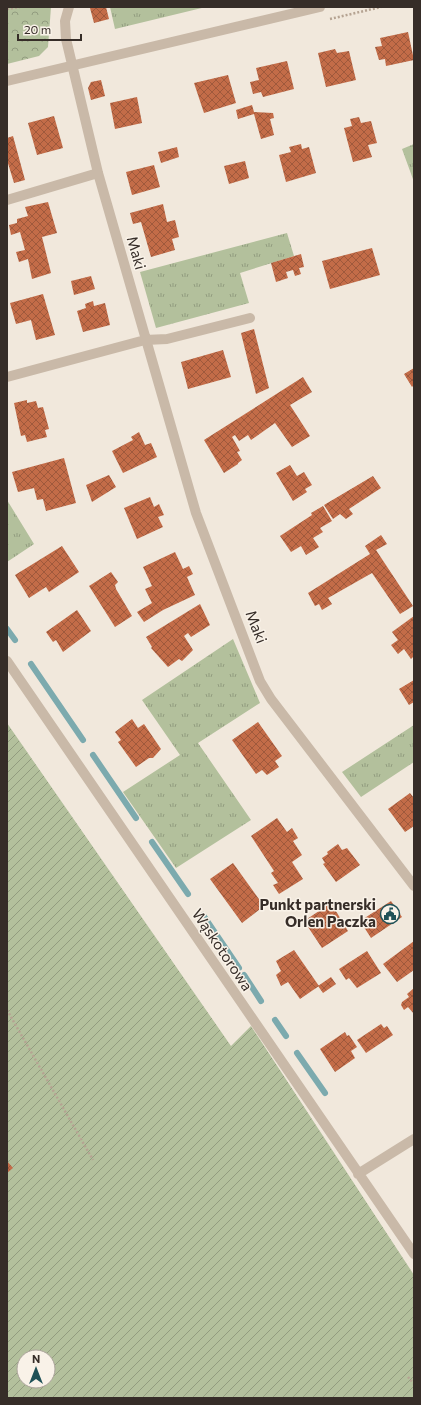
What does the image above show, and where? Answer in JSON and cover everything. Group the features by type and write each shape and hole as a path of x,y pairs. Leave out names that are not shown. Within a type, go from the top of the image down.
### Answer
{"street":[{"name":"Maki","path":"69,7 65,21 66,39 98,174 145,340 196,513 260,680 271,699 414,886"},
{"path":"7,81 320,7"},
{"path":"7,200 98,174"},
{"path":"7,377 145,340 167,339 250,318"},
{"name":"Wąskotorowa","path":"7,661 414,1254"},
{"path":"358,1174 414,1139"}],"path":[{"path":"7,9 20,7"},
{"path":"7,1010 93,1160"},
{"path":"408,1377 414,1384"}],"green space":[{"path":"7,7 51,7 48,47 39,56 7,64"},
{"path":"110,7 206,7 115,29"},
{"path":"414,144 414,182 402,149"},
{"path":"287,233 294,256 240,273 249,303 156,328 140,272"},
{"path":"7,500 34,544 7,562"},
{"path":"233,639 260,703 198,743 251,820 176,868 123,792 180,755 142,700"},
{"path":"7,723 231,1046 251,1026 414,1275 414,1398 7,1398"},
{"path":"414,725 414,762 361,797 342,772"}],"building":[{"path":"106,7 109,19 94,23 90,8"},
{"path":"408,32 414,60 386,66 385,59 379,60 375,47 382,46 380,38"},
{"path":"335,49 337,53 349,51 356,80 326,87 318,53"},
{"path":"287,61 294,89 263,97 261,92 253,94 250,82 259,80 256,68"},
{"path":"228,75 236,103 204,113 194,83"},
{"path":"101,80 105,96 91,100 88,88 91,82"},
{"path":"137,97 142,123 115,129 110,103"},
{"path":"252,105 254,112 273,113 274,118 270,119 274,135 261,139 254,114 238,119 236,110"},
{"path":"54,116 63,148 37,155 28,123"},
{"path":"359,117 361,123 371,121 377,143 368,145 372,157 353,162 344,128 352,126 350,119"},
{"path":"13,136 25,180 14,183 7,160 7,138"},
{"path":"301,144 302,149 309,147 316,173 286,182 279,155 291,152 289,147"},
{"path":"177,147 179,157 161,163 158,152"},
{"path":"245,161 249,178 229,184 224,166"},
{"path":"154,165 160,187 132,195 126,172"},
{"path":"48,202 57,233 42,237 51,273 32,279 28,259 19,262 16,252 25,250 20,232 11,235 9,225 17,223 17,219 28,216 25,207"},
{"path":"163,204 167,222 175,220 179,237 172,239 175,250 151,257 141,222 133,224 130,213"},
{"path":"372,248 380,275 330,289 322,261"},
{"path":"301,254 304,267 299,268 301,274 295,276 293,270 286,272 288,278 276,282 271,263"},
{"path":"91,276 95,289 74,295 71,281"},
{"path":"43,294 55,335 36,340 31,320 16,324 10,303"},
{"path":"93,301 94,306 105,303 110,325 83,332 77,311 86,308 85,304"},
{"path":"254,329 269,388 256,394 241,333"},
{"path":"223,350 231,377 188,389 181,362"},
{"path":"414,368 414,385 412,387 404,374"},
{"path":"303,377 312,392 290,405 310,436 292,447 275,423 251,440 248,435 239,441 235,435 232,437 240,451 237,452 242,460 224,473 204,440"},
{"path":"27,400 27,403 36,401 38,408 43,407 49,429 45,430 47,437 27,442 25,435 21,436 14,403"},
{"path":"139,432 145,445 151,443 157,457 123,473 112,451 133,440 131,437"},
{"path":"64,458 76,503 46,511 43,499 37,500 34,488 18,492 12,472"},
{"path":"290,465 297,476 304,472 312,485 305,489 307,492 293,501 276,473"},
{"path":"109,475 116,487 92,502 86,485"},
{"path":"373,476 381,488 349,509 353,514 346,519 340,514 333,519 324,505"},
{"path":"150,497 154,507 159,504 164,515 158,517 163,527 137,539 124,508"},
{"path":"323,506 332,521 320,528 323,532 313,538 319,547 306,555 301,546 291,552 280,536"},
{"path":"381,535 387,544 376,550 413,606 400,614 372,573 328,598 332,604 322,610 319,604 315,606 308,593 370,554 365,546"},
{"path":"62,546 79,572 49,592 46,587 29,598 15,575"},
{"path":"175,552 183,569 189,566 193,574 187,577 195,595 163,610 144,622 137,612 152,603 145,589 152,586 143,567"},
{"path":"111,572 118,582 115,585 116,589 132,616 115,627 89,586"},
{"path":"200,604 210,625 191,637 188,633 184,636 193,650 182,661 179,659 168,667 151,648 152,647 146,637"},
{"path":"77,610 91,631 63,652 56,640 53,642 46,632"},
{"path":"414,616 414,656 411,659 404,649 398,654 391,645 398,640 392,632"},
{"path":"414,680 414,702 409,705 399,689"},
{"path":"132,719 138,728 144,724 161,749 153,758 149,758 136,767 118,742 121,740 115,732"},
{"path":"258,722 282,756 275,761 279,767 267,775 262,770 256,774 232,740"},
{"path":"410,793 414,798 414,826 405,832 388,809"},
{"path":"277,818 287,832 292,828 298,838 293,841 302,855 292,862 303,879 279,894 273,885 278,883 271,873 274,871 251,836"},
{"path":"338,844 342,850 347,848 360,865 336,882 323,864 325,863 322,858 328,854 327,852"},
{"path":"233,863 264,906 242,923 210,879"},
{"path":"391,901 402,917 371,938 360,921"},
{"path":"331,903 348,931 322,948 304,921"},
{"path":"414,941 414,970 397,982 383,964"},
{"path":"294,950 319,986 300,999 288,982 281,986 276,975 281,971 276,961"},
{"path":"367,951 381,973 357,988 349,978 346,980 339,969"},
{"path":"331,977 336,984 323,993 318,986"},
{"path":"414,988 414,1014 408,1007 404,1010 401,1005 402,1002 409,997 407,994"},
{"path":"381,1024 384,1028 387,1026 393,1035 366,1053 357,1040"},
{"path":"345,1032 347,1036 349,1035 357,1047 351,1051 355,1058 335,1072 320,1049"},
{"path":"7,1161 13,1168 7,1173"}],"waterway":[{"path":"7,629 15,640"},
{"path":"31,664 83,740"},
{"path":"93,755 136,818"},
{"path":"152,842 188,894"},
{"path":"203,915 239,968"},
{"path":"244,975 261,1001"},
{"path":"275,1020 286,1036"},
{"path":"297,1053 325,1093"}],"place":[{"name":"Punkt partnerski Orlen Paczka","path":"390,914"}]}
